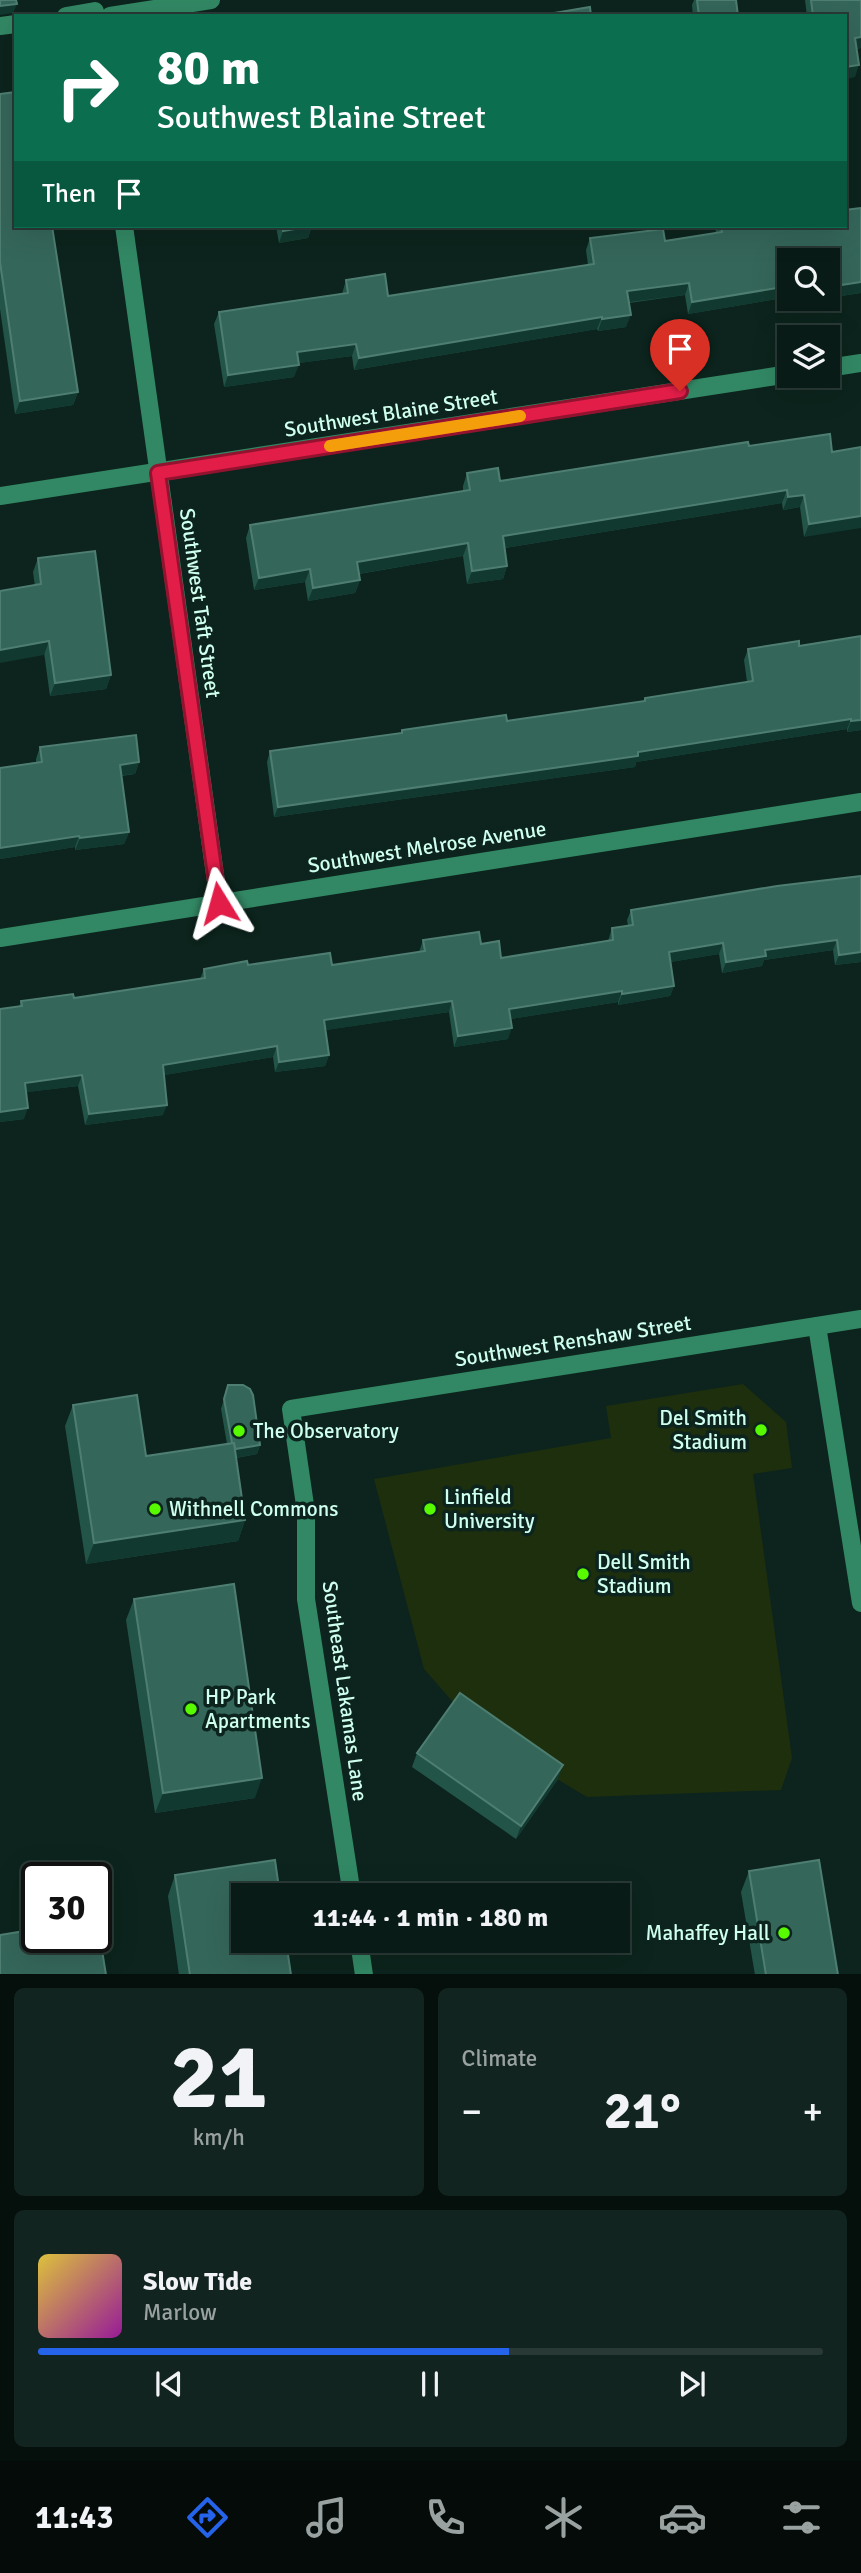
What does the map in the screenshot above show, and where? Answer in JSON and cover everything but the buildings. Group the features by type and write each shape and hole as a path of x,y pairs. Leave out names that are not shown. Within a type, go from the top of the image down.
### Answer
{"street":[{"path":"79,14 211,0"},
{"name":"Southwest Taft Street","path":"124,228 219,903"},
{"path":"840,366 861,363"},
{"name":"Southwest Blaine Street","path":"0,496 777,376"},
{"name":"Southwest Melrose Avenue","path":"0,938 861,802"},
{"name":"Southwest Renshaw Street","path":"291,1409 861,1319"},
{"path":"817,1326 861,1603"},
{"name":"Southeast Lakamas Lane","path":"291,1409 306,1512 306,1599 350,1883"},
{"path":"361,1953 364,1974"}],"green space":[{"name":"Dell Smith Stadium","path":"743,1384 786,1422 792,1468 753,1474 792,1758 781,1790 587,1797 480,1733 424,1669 374,1479 611,1438 606,1406"}],"slow traffic":[{"path":"330,446 520,416"}],"place":[{"name":"Del Smith Stadium","path":"761,1430"},
{"name":"The Observatory","path":"239,1431"},
{"name":"Withnell Commons","path":"155,1509"},
{"name":"Linfield University","path":"430,1509"},
{"name":"Dell Smith Stadium","path":"583,1574"},
{"name":"HP Park Apartments","path":"191,1709"},
{"name":"Mahaffey Hall","path":"784,1933"}],"route":[{"path":"219,903 158,473 680,391"}]}
